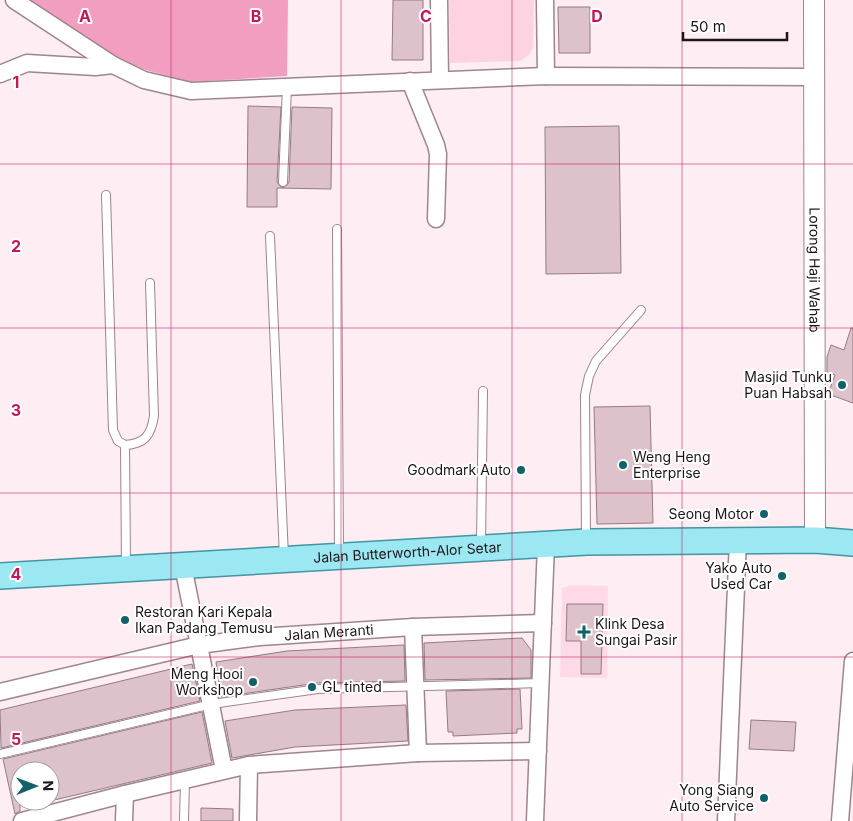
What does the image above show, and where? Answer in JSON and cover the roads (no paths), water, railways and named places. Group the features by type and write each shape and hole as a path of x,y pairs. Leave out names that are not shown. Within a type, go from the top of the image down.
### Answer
{"main road":[{"name":"Jalan Butterworth-Alor Setar","path":"0,576 586,542 815,540 853,543"}],"street":[{"path":"14,0 113,65 144,80 191,91 546,76 814,77"},
{"path":"439,0 440,80"},
{"path":"545,0 546,76"},
{"name":"Lorong Haji Wahab","path":"814,0 815,540"},
{"path":"0,74 27,63 95,67 113,65"},
{"path":"410,81 438,154 436,219"},
{"path":"726,821 738,540"},
{"path":"535,821 546,544"},
{"path":"183,566 224,770"},
{"name":"Jalan Meranti","path":"0,692 200,645 260,636 413,627 543,623"},
{"path":"413,627 418,753"},
{"path":"840,821 853,661"},
{"path":"22,821 60,816 124,794 249,765 418,753 538,751"},
{"path":"248,821 249,765"},
{"path":"124,794 124,821"}],"lane":[{"path":"283,182 287,87"},
{"path":"106,195 113,430 118,441 125,445 135,444 144,440 152,429 154,416 150,283"},
{"path":"337,229 339,556"},
{"path":"270,236 284,560"},
{"path":"586,542 585,395 589,376 596,361 641,310"},
{"path":"481,548 483,391"},
{"path":"125,445 126,570"},
{"path":"0,754 212,704 318,689 540,683"},
{"path":"184,821 185,780"}],"place":[{"name":"Masjid Tunku Puan Habsah","path":"842,385"},
{"name":"Weng Heng Enterprise","path":"623,465"},
{"name":"Goodmark Auto","path":"521,470"},
{"name":"Seong Motor","path":"764,514"},
{"name":"Yako Auto Used Car","path":"782,576"},
{"name":"Restoran Kari Kepala Ikan Padang Temusu","path":"125,620"},
{"name":"Klink Desa Sungai Pasir","path":"584,632"},
{"name":"Meng Hooi Workshop","path":"253,682"},
{"name":"GL tinted","path":"312,687"},
{"name":"Yong Siang Auto Service","path":"764,798"}]}
